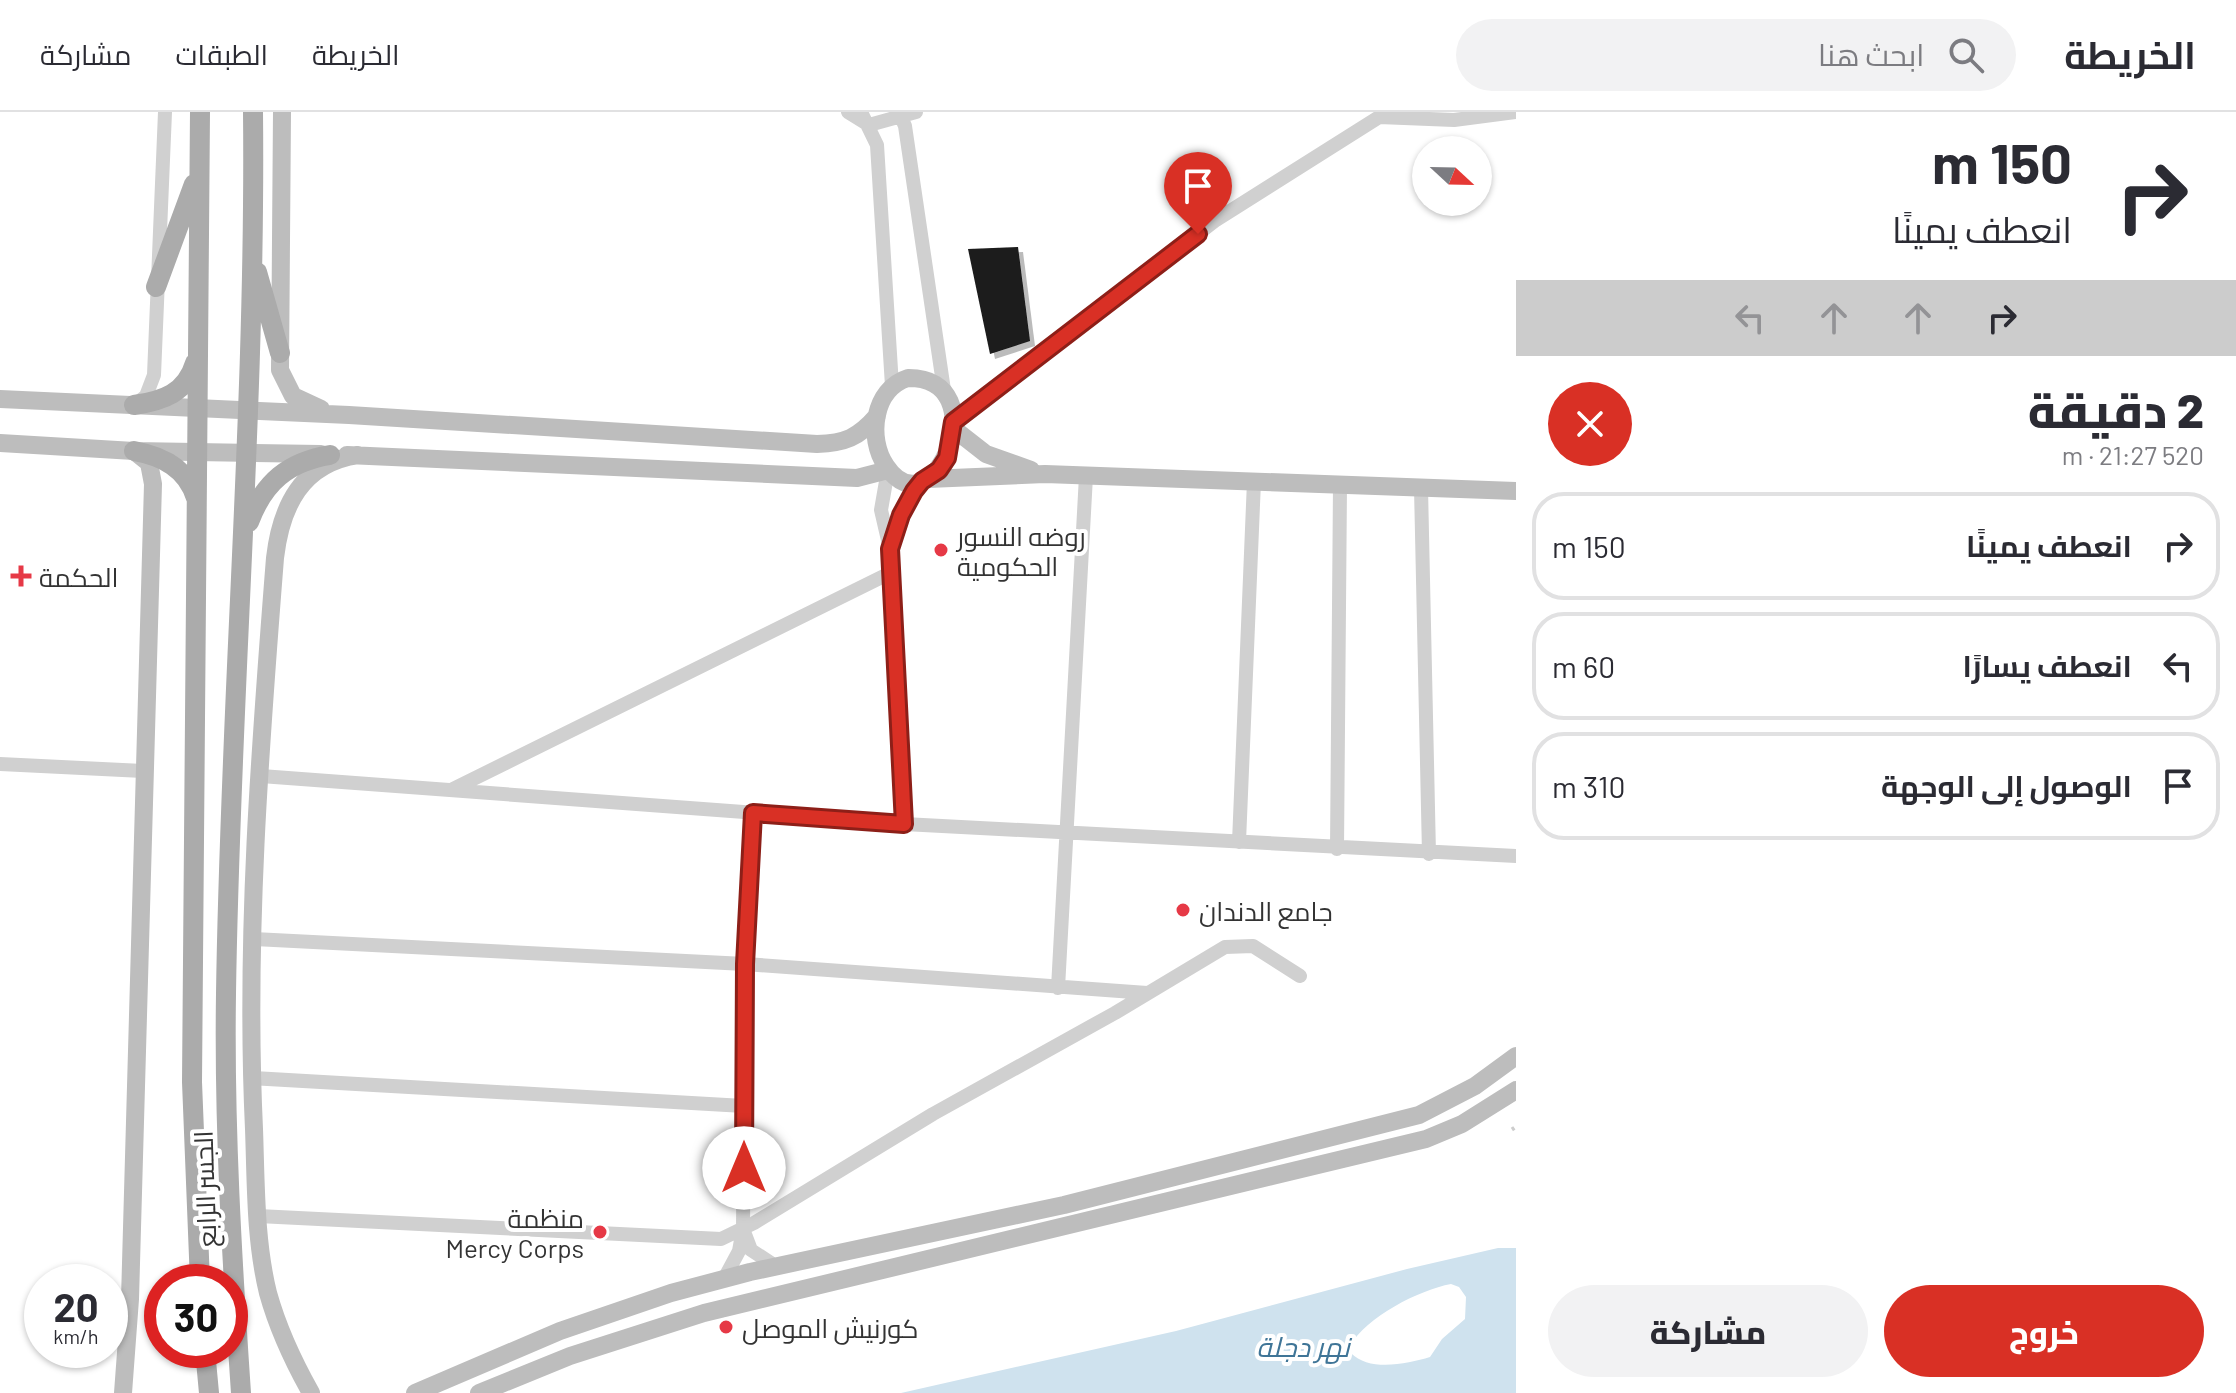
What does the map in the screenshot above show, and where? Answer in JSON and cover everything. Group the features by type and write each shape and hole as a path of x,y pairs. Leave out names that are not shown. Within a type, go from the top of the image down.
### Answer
{"main road":[{"path":"134,405 159,400 182,388 195,364 199,335 200,112"},
{"path":"244,550 253,114"},
{"path":"156,287 191,195 200,144"},
{"path":"250,244 280,353"},
{"name":"الجسر الرابع","path":"199,335 192,1082 199,1264"},
{"path":"134,451 166,460 180,470 192,484 198,510"},
{"path":"244,550 257,502 269,483 288,468 330,455"},
{"name":"الجسر الرابع","path":"241,1393 226,1080 229,897 244,550"},
{"path":"207,1368 209,1393"}],"street":[{"path":"134,405 146,396 154,375 165,112"},
{"path":"282,112 280,370 287,390 305,403 339,415"},
{"path":"848,112 865,118 916,112"},
{"path":"953,426 1216,220 1383,115 1454,120 1516,112"},
{"path":"890,549 901,515 925,480 947,458 953,426 945,397 939,339 900,114"},
{"path":"0,399 843,443 863,433 877,416 892,386 877,145 865,118"},
{"path":"892,386 908,378 919,378 930,381 945,397"},
{"path":"877,416 878,449 888,470 899,479 1045,474 1516,491"},
{"path":"953,426 986,454 1045,474"},
{"path":"0,443 134,451 358,455 857,478 888,470"},
{"path":"123,1393 130,1299 153,472 144,456 134,451"},
{"path":"311,1393 286,1347 273,1307 258,1216 252,1078 253,939 261,776 280,523 292,494 306,478 325,464 358,455"},
{"path":"888,470 881,510 892,572 904,824"},
{"path":"1058,988 1086,476"},
{"path":"1239,842 1254,481"},
{"path":"1337,849 1340,485"},
{"path":"1421,488 1429,854"},
{"path":"450,791 892,572"},
{"path":"0,764 143,771"},
{"path":"261,776 904,824 1069,830 1337,849 1516,856"},
{"path":"724,1279 739,1251 743,1229 745,964 753,813"},
{"path":"253,939 745,964 1147,993"},
{"path":"258,1216 721,1239 743,1229 933,1114 1212,953 1239,944 1266,952 1300,976"},
{"path":"415,1393 588,1320 724,1279 1064,1205 1419,1115 1475,1086 1516,1056"},
{"path":"252,1078 744,1106"},
{"path":"479,1393 570,1356 704,1313 1411,1143 1462,1124 1516,1090"},
{"path":"743,1229 751,1250 777,1267"}],"path":[{"path":"1512,1127 1516,1133"}],"water":[{"name":"نهر دجلة","path":"1498,1248 1516,1248 1516,1393 901,1393 1176,1331","holes":["1451,1284 1459,1287 1466,1297 1465,1319 1442,1339 1430,1357 1389,1365 1368,1363 1351,1353 1350,1346 1358,1335 1394,1306 1438,1287"]}],"building":[{"path":"1018,247 1030,341 990,354 968,249"}],"place":[{"name":"روضه النسور الحكومية","path":"941,550"},
{"name":"الحكمة","path":"21,576"},
{"name":"جامع الدندان","path":"1183,910"},
{"name":"منظمة Mercy Corps","path":"600,1232"},
{"name":"كورنيش الموصل","path":"726,1327"}],"route":[{"path":"744,1168 745,964 753,813 904,824 890,549 901,515 922,481 939,470 947,458 952,444 953,422 1198,234"}]}
